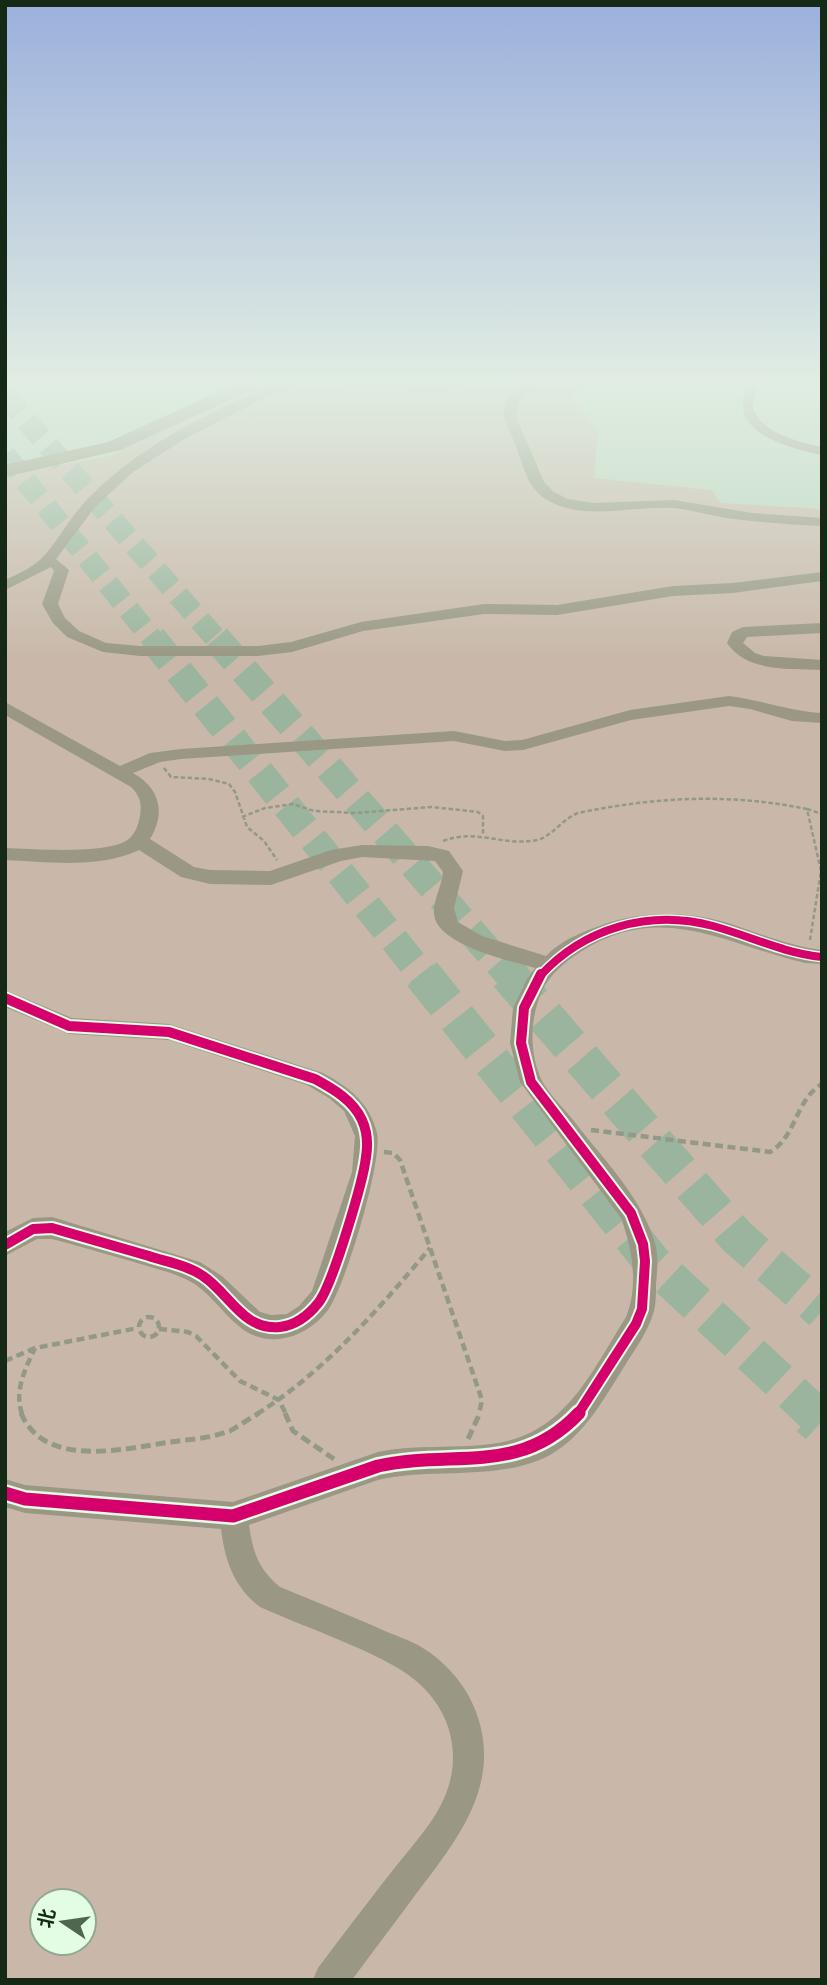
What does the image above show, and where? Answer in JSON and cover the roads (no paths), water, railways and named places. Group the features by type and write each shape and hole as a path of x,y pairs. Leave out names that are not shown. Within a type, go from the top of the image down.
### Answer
{"street":[{"path":"5,586 47,561 90,504 123,474"},
{"path":"533,474 537,483 550,496 583,506 674,504 711,511 822,522"},
{"path":"47,561 62,570 50,604 66,628 92,644 140,652 281,649 361,626 484,609 557,610 673,591 733,588 822,576"},
{"path":"822,628 743,632 738,635 735,643 740,652 751,658 822,665"},
{"path":"119,773 160,757 454,736 514,746 630,715 729,701 752,704 792,716 822,718"},
{"path":"5,707 137,783 150,797 148,824 139,841 130,847 108,852 5,854"},
{"path":"139,841 180,868 199,876 260,879 285,874 351,852 413,850 433,853 442,856 453,871 444,912 449,926 466,937 548,964"},
{"path":"5,1493 25,1499 233,1516 396,1462 492,1458 540,1445 568,1425 636,1324 642,1310 645,1261 637,1226 623,1200 531,1082 522,1053 520,1035 525,1002 531,986 548,964 564,950 593,935 628,925 660,921 710,925 815,956"},
{"path":"5,998 69,1026 169,1032 315,1079 329,1085 352,1105 366,1130 368,1151 364,1178 323,1296 313,1311 287,1326 271,1327 250,1321 215,1285 190,1270 52,1228 33,1229 5,1245"},
{"path":"233,1516 242,1568 257,1588 270,1597 407,1656 424,1667 456,1699 465,1720 469,1746 468,1771 461,1800 449,1823 330,1980"}],"tunnel":[{"path":"20,474 153,640"},
{"path":"72,474 217,640"},
{"path":"152,638 423,976"},
{"path":"216,638 510,976"},
{"path":"422,974 653,1263 815,1414"},
{"path":"508,974 737,1237 822,1311"},
{"path":"813,1413 822,1421"}]}
